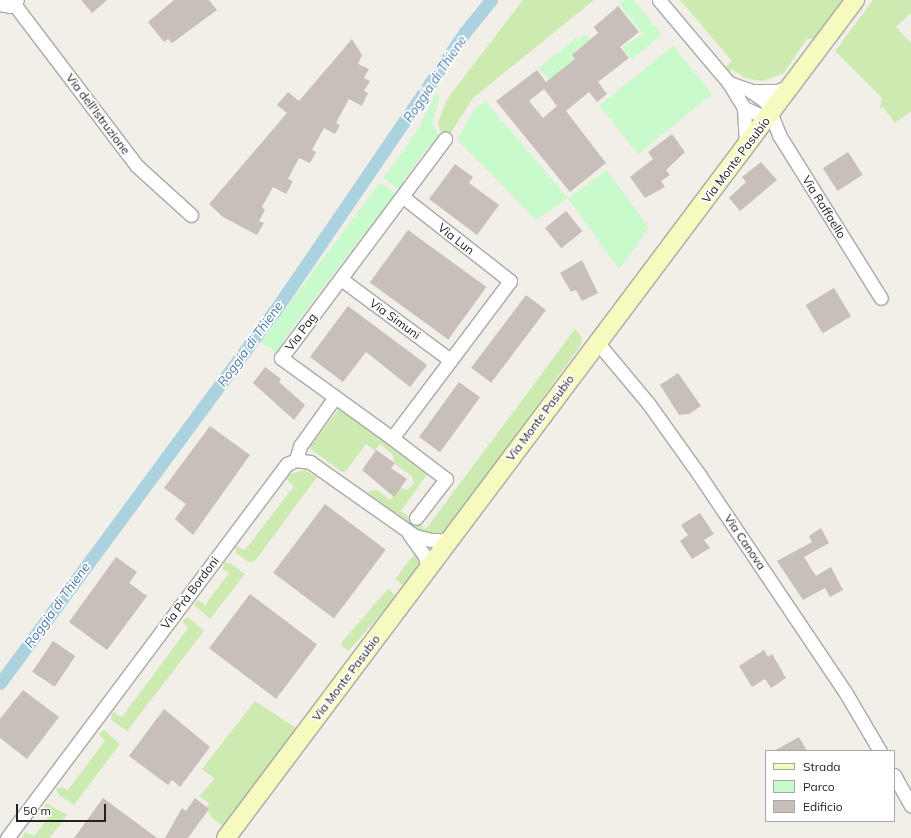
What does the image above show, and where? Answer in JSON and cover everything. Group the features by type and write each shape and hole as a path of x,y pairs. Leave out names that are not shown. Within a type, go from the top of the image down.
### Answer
{"main road":[{"name":"Via Monte Pasubio","path":"226,838 855,0"}],"street":[{"path":"659,0 729,83 744,108 746,146"},
{"path":"0,4 7,6 16,2"},
{"name":"Via dell'Istruzione","path":"16,2 137,166 191,215"},
{"path":"729,83 751,91 778,91 792,85"},
{"name":"Via Raffaello","path":"751,91 766,102 779,135 881,298"},
{"path":"744,108 760,115 770,115"},
{"name":"Via Pag","path":"416,518 446,479 281,358 445,139"},
{"name":"Via Lun","path":"403,197 510,281 450,360"},
{"name":"Via Simuni","path":"341,279 450,360"},
{"name":"Via Canova","path":"597,342 648,403 704,482 844,690 879,750"},
{"path":"392,438 450,360"},
{"path":"335,397 300,446 296,460 310,462 407,532 425,556 428,570"},
{"name":"Via Prà Bordoni","path":"7,838 278,474 287,464 296,460"},
{"path":"407,532 431,540 451,540"},
{"path":"895,777 911,806"}],"green space":[{"path":"523,0 594,0 473,98 448,137 440,131 438,122 447,99"},
{"path":"625,0 633,0 662,34 632,60 622,48 643,34 619,4"},
{"path":"680,0 848,0 819,39 807,39 784,73 763,81 745,78 733,70 726,71 725,67 732,61"},
{"path":"873,0 911,0 911,13 896,27 911,43 911,111 895,123 883,107 880,109 882,98 835,51"},
{"path":"586,34 591,39 572,55 575,59 549,80 539,68 576,38 578,40"},
{"path":"673,46 712,94 638,154 599,106"},
{"path":"437,91 439,101 432,123 440,139 434,148 430,145 403,181 407,184 401,191 383,178 416,133"},
{"path":"485,101 568,198 536,220 457,139 475,109"},
{"path":"607,170 649,228 619,269 568,198"},
{"path":"380,182 397,195 368,237 364,234 288,334 283,341 286,344 278,354 261,342"},
{"path":"575,329 582,337 581,345 444,534 423,534 367,492 376,489 390,500 400,488 408,490 414,483 412,476 396,465 392,454 380,444 375,451 366,444 346,471 342,472 309,448 340,407 428,473 401,511 426,529"},
{"path":"305,470 317,477 255,561 249,562 236,553 236,546 245,550 294,486 286,479 290,474"},
{"path":"417,551 421,562 404,586 395,579"},
{"path":"224,562 230,563 245,574 210,619 194,605 198,600 205,605 229,573 223,569"},
{"path":"388,589 396,596 348,651 340,644"},
{"path":"188,617 204,631 127,731 111,720 111,715 114,712 122,717 188,628 182,621"},
{"path":"255,701 299,730 225,828 210,816 207,806 209,803 199,796 215,779 202,769"},
{"path":"104,730 120,744 74,805 60,796 56,789 61,787 68,790 105,741 99,734"},
{"path":"46,803 67,815 50,838 22,838 25,832 34,836 51,814 44,807"}],"building":[{"path":"81,0 107,0 92,13"},
{"path":"174,0 209,0 217,10 172,43 168,39 164,42 148,22"},
{"path":"618,6 639,32 620,47 629,58 598,82 607,94 597,102 589,92 566,111 606,163 570,192 496,101 537,70 546,82 575,59 572,55 598,33 594,27","holes":["544,89 557,106 543,118 529,101"]},
{"path":"352,39 362,55 358,64 369,69 364,78 370,81 364,91 368,93 362,106 349,99 336,123 340,125 335,134 324,128 312,150 316,152 310,163 299,158 288,179 293,181 286,194 273,187 262,207 265,210 259,221 264,223 257,235 223,217 209,204 287,113 277,105 288,92 299,101"},
{"path":"672,134 685,152 666,170 670,175 661,181 665,187 645,198 630,177 653,159 648,152"},
{"path":"848,152 863,175 838,191 823,168"},
{"path":"761,162 777,180 740,211 729,198 746,182 742,177"},
{"path":"455,164 473,177 469,183 499,205 477,235 429,199"},
{"path":"566,211 582,231 561,248 545,228"},
{"path":"408,230 486,287 448,340 370,283"},
{"path":"582,260 598,293 582,301 576,290 571,292 560,273"},
{"path":"834,288 851,316 823,333 806,305"},
{"path":"526,295 546,310 491,383 471,368"},
{"path":"348,306 427,365 410,387 366,352 343,382 310,357"},
{"path":"265,367 281,379 279,382 305,405 294,420 253,383"},
{"path":"678,373 701,406 689,414 679,415 660,385"},
{"path":"459,382 480,397 440,452 419,437"},
{"path":"210,426 250,455 193,535 175,519 186,504 164,488"},
{"path":"376,450 395,463 391,468 407,479 394,497 362,470"},
{"path":"325,504 386,550 334,618 273,573"},
{"path":"700,513 714,534 704,540 710,548 692,559 680,541 688,535 681,525"},
{"path":"821,528 829,543 804,557 816,576 831,567 843,590 830,597 825,588 803,600 777,561 812,542 809,536"},
{"path":"116,557 137,572 129,583 147,596 107,650 69,622"},
{"path":"250,594 317,645 276,699 209,648"},
{"path":"53,641 75,656 55,687 32,672"},
{"path":"764,650 768,657 772,654 786,678 771,688 765,679 752,687 739,666"},
{"path":"23,690 59,717 27,759 0,738 0,719"},
{"path":"164,709 210,747 180,787 172,780 168,785 129,756"},
{"path":"799,737 806,750 776,750"},
{"path":"103,798 157,838 74,838"},
{"path":"195,798 209,809 188,838 165,838 182,808 186,811"}],"waterway":[{"name":"Roggia di Thiene","path":"0,683 274,312 465,32 491,0"}]}
